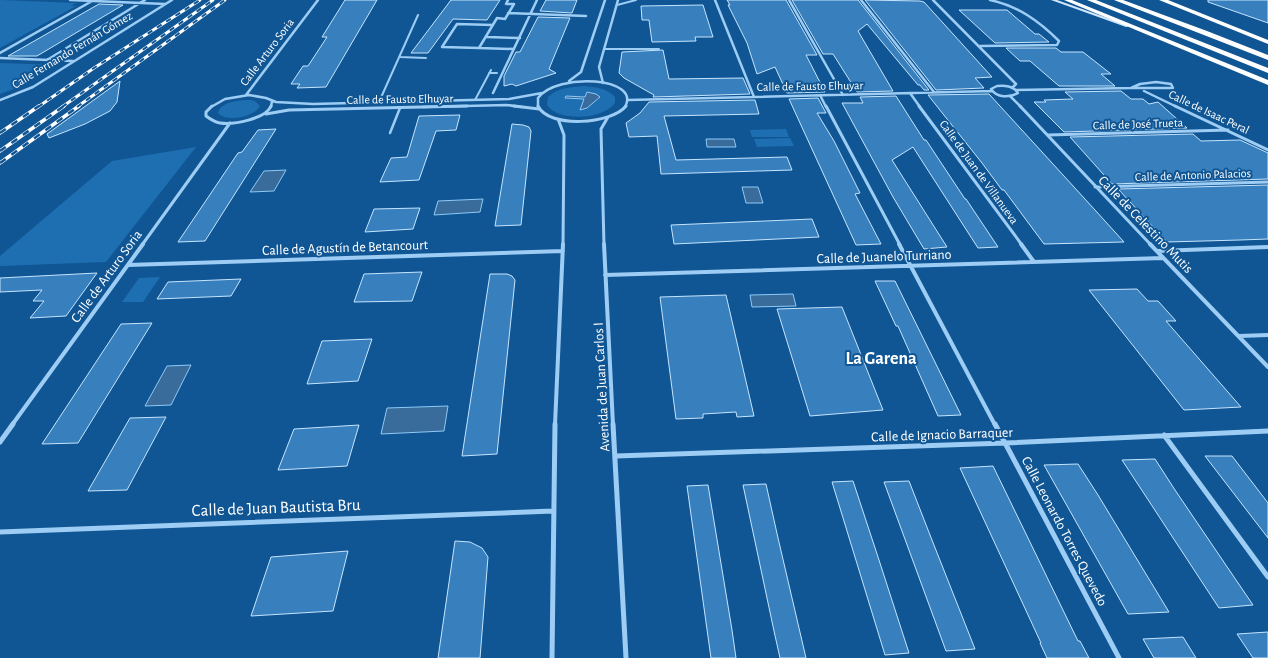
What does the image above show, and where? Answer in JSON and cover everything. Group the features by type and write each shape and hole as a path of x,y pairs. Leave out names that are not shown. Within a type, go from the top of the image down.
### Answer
{"highway":[{"path":"1067,0 1268,82"},
{"path":"1090,0 1240,59 1268,72"},
{"path":"1118,0 1268,58"},
{"path":"1153,0 1235,29"},
{"path":"1162,0 1268,42"}],"street":[{"path":"70,0 166,4"},
{"path":"0,53 93,0"},
{"path":"47,60 145,0"},
{"name":"Calle Fernando Fernán Gómez","path":"0,100 25,91 172,0"},
{"name":"Calle Arturo Soria","path":"246,95 318,0"},
{"path":"479,48 497,18 505,19 514,4 506,4 508,0"},
{"path":"493,93 537,0"},
{"path":"567,83 581,72 605,0"},
{"path":"602,83 599,67 618,0"},
{"path":"715,0 754,97"},
{"path":"789,0 843,95"},
{"path":"861,0 934,92"},
{"path":"933,0 1016,84 1012,88"},
{"path":"980,46 1047,45 1056,44 1059,41 1023,10 990,0"},
{"path":"1053,0 1165,40"},
{"path":"508,14 586,16"},
{"path":"493,25 457,24 442,47 514,49"},
{"path":"486,37 520,38"},
{"path":"0,58 74,62"},
{"path":"542,93 537,101 539,109 546,115 558,119 588,121 608,117 621,111 626,106 628,100 626,95 621,90 602,83 591,81 567,83"},
{"path":"1016,90 1018,93 1015,96 1002,96 991,89 998,86 1016,90 1131,88 1142,90 1166,90 1173,88 1171,84 1157,81 1131,88"},
{"name":"Calle de Fausto Elhuyar","path":"246,95 265,97 272,101 294,104 509,99 542,93 555,86 567,83"},
{"name":"Calle de Isaac Peral","path":"1142,90 1268,150"},
{"name":"Calle de Fausto Elhuyar","path":"628,100 992,91"},
{"name":"Calle de Juan de Villanueva","path":"910,93 1034,262"},
{"path":"230,123 209,119 206,116 206,112 214,104 220,101 246,95"},
{"name":"Calle Leonardo Torres Quevedo","path":"820,95 1120,658"},
{"name":"Calle de Celestino Mutis","path":"1010,96 1162,258 1268,367"},
{"path":"263,115 271,108 272,101"},
{"name":"Calle de Fausto Elhuyar","path":"230,123 289,110 507,105 539,109"},
{"name":"Avenida de Juan Carlos I","path":"608,117 601,129 600,134 605,275 626,658"},
{"path":"552,658 555,427 563,251 564,135 558,119"},
{"name":"Calle de Arturo Soria","path":"0,442 230,123"},
{"name":"Calle de José Trueta","path":"1048,135 1228,130"},
{"name":"Calle de Antonio Palacios","path":"1095,187 1268,182"},
{"path":"1157,251 1268,247"},
{"name":"Calle de Agustín de Betancourt","path":"128,265 563,251"},
{"name":"Calle de Juanelo Turriano","path":"605,275 1162,258"},
{"path":"1239,336 1268,335"},
{"name":"Calle de Ignacio Barraquer","path":"616,456 1006,443 1268,431"},
{"path":"1164,435 1268,577"},
{"name":"Calle de Juan Bautista Bru","path":"0,532 553,511"}],"lane":[{"path":"617,5 636,0"},
{"path":"379,102 418,15"},
{"path":"604,49 659,49"},
{"path":"400,57 426,58"},
{"path":"475,100 491,70"},
{"path":"489,73 497,73"},
{"path":"390,133 400,108"}],"shaded area":[{"path":"0,0 76,3 71,6 76,6 0,48"},
{"path":"0,63 57,65 19,87 0,94"},
{"path":"584,86 601,88 605,90 615,97 615,103 609,109 601,113 581,117 561,114 547,105 548,97 552,94 564,88","holes":["587,92 596,94 599,99 580,109 584,99 565,98 566,96 585,97"]},
{"path":"587,92 596,94 600,97 587,108 580,110 584,99 565,98 566,96 585,97"},
{"path":"252,100 260,106 257,110 246,116 228,118 218,113 223,106 232,102"},
{"path":"786,129 789,137 752,137 750,130"},
{"path":"790,138 794,146 757,147 754,139"},
{"path":"706,139 734,139 736,147 707,147"},
{"path":"196,147 106,262 0,266 0,256 112,161"},
{"path":"286,170 274,191 250,192 264,171"},
{"path":"742,187 758,187 763,203 746,203"},
{"path":"483,199 480,212 434,215 438,201"},
{"path":"160,277 143,302 122,302 139,278"},
{"path":"793,294 796,306 752,307 750,295"},
{"path":"191,365 171,405 145,406 167,366"},
{"path":"448,406 444,431 381,434 387,408"}],"building":[{"path":"345,0 377,0 326,87 297,88 300,84 291,84 303,66 308,66 327,37 322,37"},
{"path":"451,0 500,0 487,20 453,19 428,53 411,53"},
{"path":"546,0 577,0 572,13 540,11"},
{"path":"727,0 786,0 817,55 806,55 825,92 787,93 775,67 757,74 747,43 728,5 730,5"},
{"path":"792,0 858,0 929,90 924,90 920,85 918,85 867,24 858,31 893,91 857,92 833,54 823,54"},
{"path":"865,0 924,2 992,77 975,78 984,88 936,90"},
{"path":"1208,0 1268,0 1268,23 1208,2"},
{"path":"99,4 123,5 37,56 8,56"},
{"path":"703,5 713,37 695,37 696,41 652,42 649,20 642,20 641,6"},
{"path":"959,10 1007,10 1035,34 1039,34 1049,42 995,43"},
{"path":"538,17 570,18 549,69 556,73 516,86 512,84 504,86 504,76 516,52 520,52"},
{"path":"1006,48 1056,48 1061,52 1083,52 1111,74 1101,74 1115,86 1059,86 1030,61 1020,61"},
{"path":"663,50 669,79 743,78 750,94 653,97 654,95 624,78 619,73 622,52"},
{"path":"120,81 117,102 110,111 85,124 49,138 47,134"},
{"path":"1121,91 1131,99 1143,99 1149,104 1158,102 1187,128 1064,132 1034,102 1046,102 1044,100 1073,99 1065,92"},
{"path":"989,94 1124,242 1044,244 1004,190 1002,190 928,95"},
{"path":"896,96 924,140 926,140 998,247 978,248 913,147 892,160 947,247 924,249 893,197 842,103 863,103 860,97"},
{"path":"818,98 826,113 817,113 834,141 860,193 855,194 881,244 856,245 789,99"},
{"path":"755,100 759,114 664,116 676,160 787,157 792,170 661,174 657,136 629,137 626,123 640,113 649,102"},
{"path":"460,115 456,130 436,131 419,180 380,182 391,158 407,157 419,116"},
{"path":"512,124 529,127 531,131 521,225 495,226"},
{"path":"276,129 205,241 178,242 238,153 242,152 258,130"},
{"path":"1193,134 1201,141 1240,140 1268,153 1268,179 1112,184 1070,137"},
{"path":"1268,185 1268,239 1167,242 1118,189"},
{"path":"420,208 413,229 365,232 374,209"},
{"path":"812,219 819,237 674,244 671,225"},
{"path":"422,272 412,301 354,302 364,274"},
{"path":"97,273 66,316 30,318 44,301 33,301 42,290 0,292 0,278"},
{"path":"490,274 507,274 512,276 515,280 497,454 462,456"},
{"path":"241,279 231,296 157,299 168,282"},
{"path":"875,281 895,281 961,415 938,416 898,326 896,326"},
{"path":"1137,289 1148,301 1158,301 1176,321 1166,321 1241,407 1184,410 1089,290"},
{"path":"726,295 754,416 737,417 736,412 703,414 703,418 676,419 660,297"},
{"path":"842,307 883,410 810,416 777,309"},
{"path":"152,323 78,443 42,444 121,324"},
{"path":"372,339 358,381 307,384 322,341"},
{"path":"166,417 127,490 88,491 130,418"},
{"path":"359,425 347,466 278,470 294,429"},
{"path":"1205,456 1232,456 1268,503 1268,538"},
{"path":"1155,459 1253,605 1219,608 1122,460"},
{"path":"1078,464 1169,612 1128,614 1044,465"},
{"path":"993,466 1078,641 1080,641 1089,658 1047,658 960,468"},
{"path":"853,481 909,653 885,655 832,482"},
{"path":"909,481 975,649 946,651 884,482"},
{"path":"766,484 806,658 780,658 743,485"},
{"path":"708,485 736,658 711,658 687,486"},
{"path":"455,541 470,542 482,548 488,557 480,658 438,658"},
{"path":"348,551 333,611 251,616 271,557"},
{"path":"1268,632 1268,658 1253,658 1237,634"},
{"path":"1183,637 1196,658 1154,658 1143,639"}],"railway":[{"path":"38,107 94,68 200,0"},
{"path":"62,107 213,0"},
{"path":"77,107 225,0"},
{"path":"0,133 39,106"},
{"path":"0,151 64,106"},
{"path":"0,163 79,106"}],"district":[{"name":"La Garena","path":"881,358"}]}
